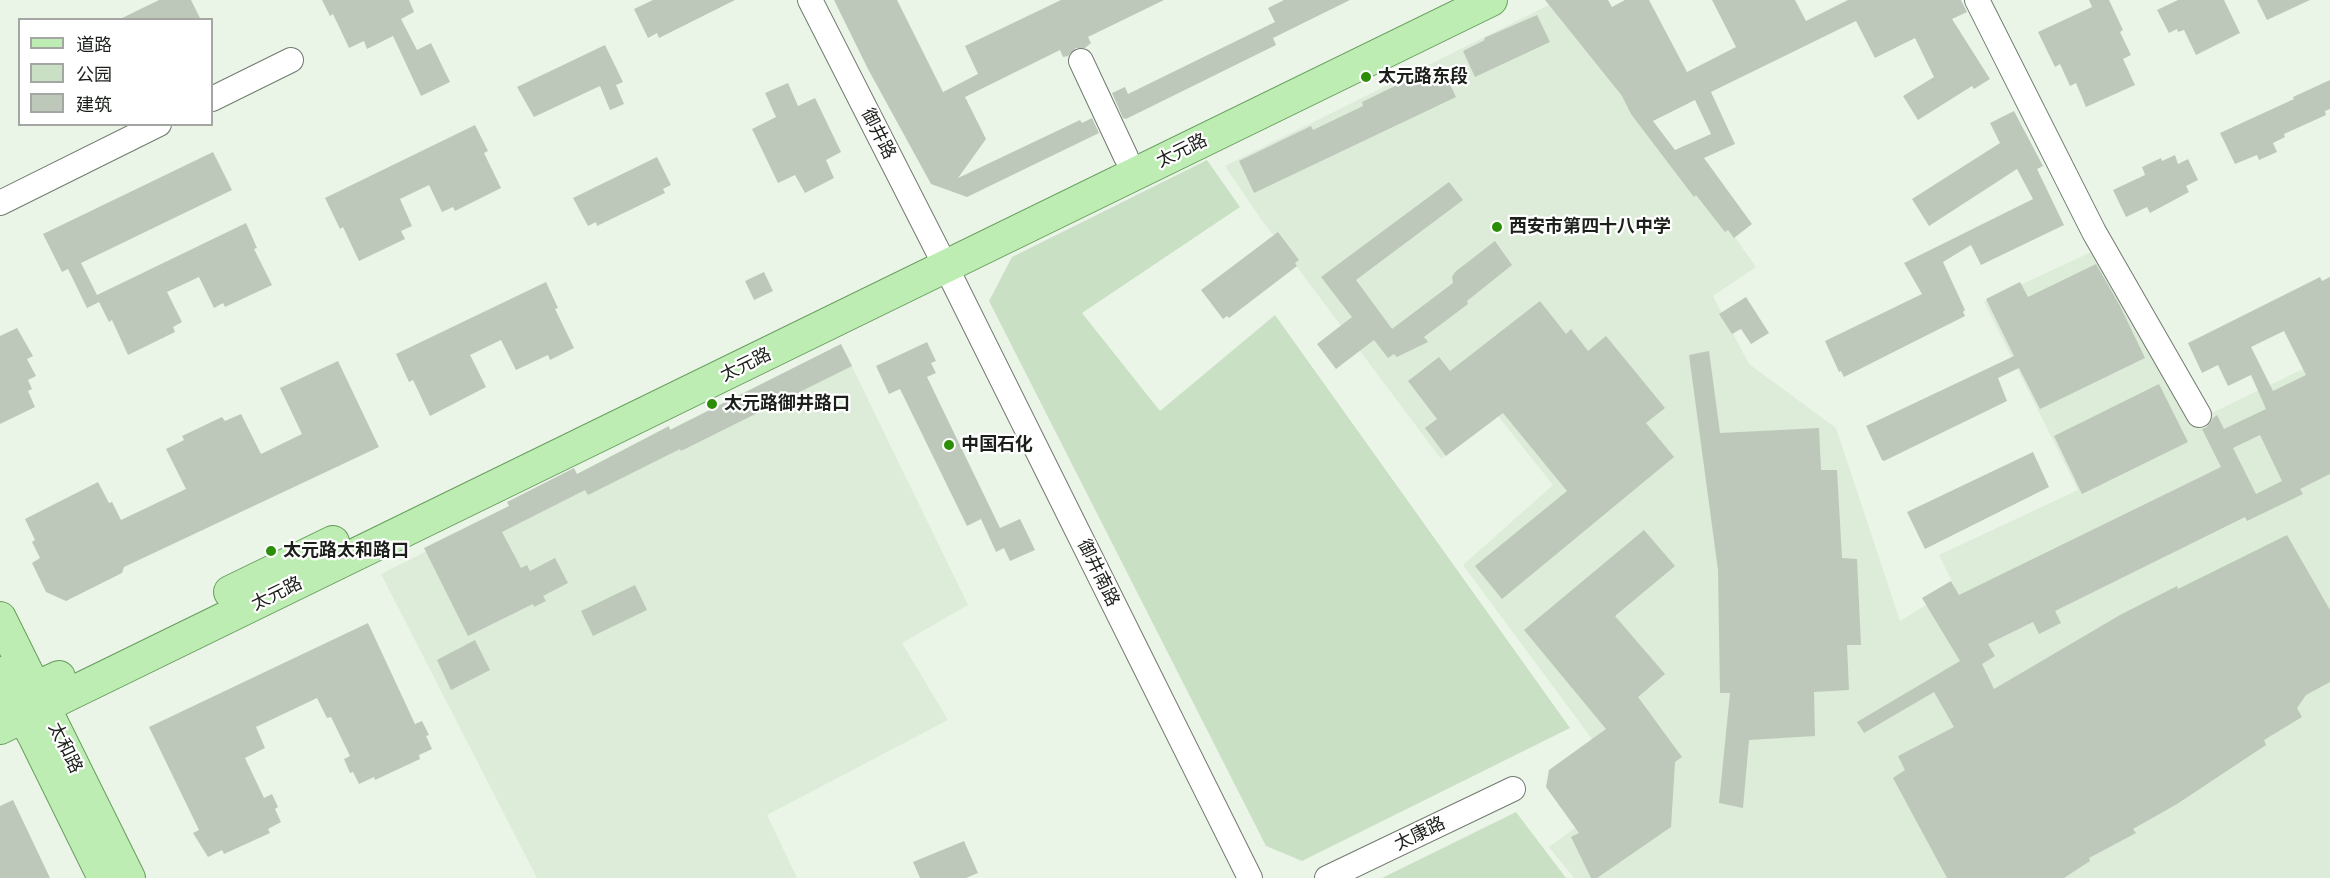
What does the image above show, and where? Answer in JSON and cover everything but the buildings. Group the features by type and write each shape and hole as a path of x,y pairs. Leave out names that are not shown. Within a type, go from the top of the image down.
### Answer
{"main road":[{"name":"太元路","path":"941,258 1126,157 1449,0"},
{"name":"太元路","path":"17,702 941,258 1491,0"},
{"name":"太和路","path":"0,618 17,702 104,878"},
{"name":"太和路","path":"17,702 129,878"}],"street":[{"name":"御井路","path":"810,0 941,258"},
{"path":"1977,0 2094,232 2199,415"},
{"path":"213,99 291,60"},
{"path":"1081,61 1126,157"},
{"path":"0,203 155,126"},
{"name":"御井南路","path":"941,258 1250,878"},
{"name":"太康路","path":"1328,878 1513,789"}],"shaded area":[{"path":"1549,5 1734,236 1756,267 1713,296 1749,364 1836,428 1900,621 1955,587 1939,555 2078,490 1984,302 2104,246 2197,420 2330,356 2330,878 1574,878 1549,847 1579,825 1548,783 1592,739 1463,565 1553,485 1498,416 1441,459 1261,219 1225,166"},
{"path":"841,344 968,605 902,643 948,720 767,815 797,878 537,878 381,574"}],"green space":[{"path":"1207,160 1240,207 1082,313 1160,411 1275,315 1570,728 1302,861 1266,846 989,301 1012,257"},
{"path":"1516,812 1566,878 1382,878"}],"place":[{"name":"太元路东段","path":"1366,77"},
{"name":"西安市第四十八中学","path":"1497,227"},
{"name":"太元路御井路口","path":"712,404"},
{"name":"中国石化","path":"949,445"},
{"name":"太元路太和路口","path":"271,551"}]}
